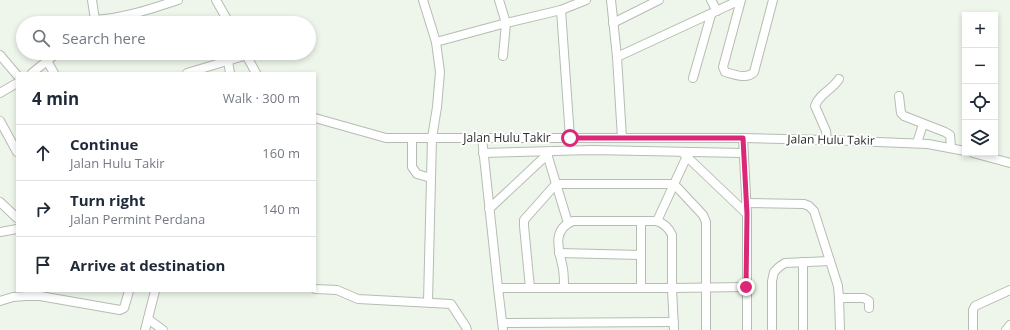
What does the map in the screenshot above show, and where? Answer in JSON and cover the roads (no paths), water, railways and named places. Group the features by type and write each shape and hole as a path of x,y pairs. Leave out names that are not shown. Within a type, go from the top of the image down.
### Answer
{"street":[{"path":"92,0 94,16"},
{"path":"125,16 146,11 178,0"},
{"path":"216,0 225,16"},
{"path":"423,0 436,42 439,79 437,107 432,138 428,302"},
{"path":"498,0 506,23 503,56"},
{"path":"436,42 561,10 586,0"},
{"path":"611,0 618,57 622,138"},
{"path":"613,23 659,0"},
{"path":"693,78 714,13 711,0"},
{"path":"618,57 741,0"},
{"path":"741,0 723,70 725,72 746,76 750,76 754,72 773,0"},
{"path":"561,10 570,138"},
{"path":"0,55 16,74"},
{"path":"249,60 255,72"},
{"path":"190,72 228,61 230,72"},
{"path":"33,72 47,62 53,72"},
{"path":"827,140 826,131 815,106 818,98 839,80"},
{"path":"0,93 16,84"},
{"path":"899,96 901,113 904,116 950,135 951,147"},
{"name":"Jalan Hulu Takir","path":"316,118 386,138 743,138 917,143 951,147 962,150"},
{"path":"0,121 16,150"},
{"path":"917,143 923,124"},
{"path":"412,138 412,166 418,174 431,178"},
{"path":"482,138 503,327 674,326 672,235 669,229 664,224 657,221 573,221 568,223 557,240 563,271 564,288"},
{"path":"743,138 747,214 746,330"},
{"path":"483,153 549,153 592,150 685,154 743,153"},
{"path":"549,153 556,184 568,223"},
{"path":"489,210 549,153"},
{"path":"657,221 674,184 685,154"},
{"path":"685,154 747,214"},
{"path":"984,156 1010,163"},
{"path":"530,288 524,220 556,184 674,184 703,214 706,222 706,330"},
{"path":"0,202 16,217"},
{"path":"746,203 804,204 809,206 814,211 836,278 839,298 840,330"},
{"path":"641,221 641,288"},
{"path":"0,232 16,229"},
{"path":"559,253 641,255"},
{"path":"803,262 803,330"},
{"path":"772,330 772,281 774,272 785,263 830,262"},
{"path":"498,288 746,287"},
{"path":"316,289 337,290 358,299 451,304 467,330"},
{"path":"974,330 973,310 976,306 1010,290"},
{"path":"0,301 20,295 40,294 120,310 124,308 128,292"},
{"path":"145,330 155,292"},
{"path":"839,298 864,298 869,301 869,308"},
{"path":"148,319 163,330"},
{"path":"1006,330 1010,326"}]}
